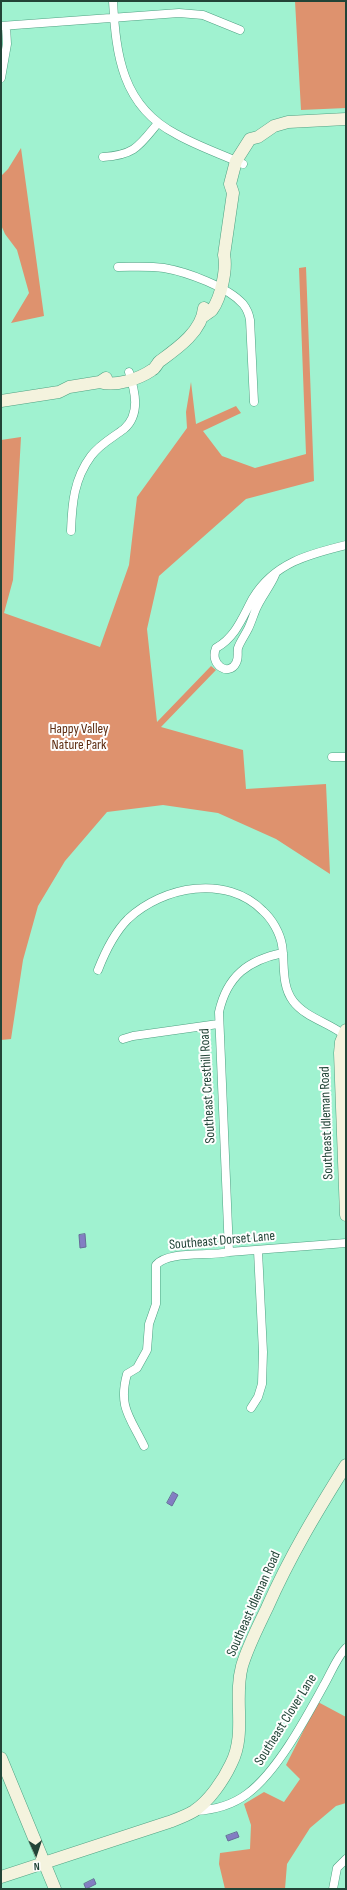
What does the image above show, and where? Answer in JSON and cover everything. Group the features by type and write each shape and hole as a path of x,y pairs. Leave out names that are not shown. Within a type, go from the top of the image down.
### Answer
{"main road":[{"path":"1,392 57,384 69,386 100,382 106,378 130,375 150,363 158,362 185,341 204,316 204,308 217,287 219,262 224,255 233,193 230,184 250,139 258,137 274,126 288,122 346,119"},
{"path":"1,401 59,392 69,386"},
{"name":"Southeast Idleman Road","path":"345,1032 340,1047 340,1067 346,1215"},
{"name":"Southeast Idleman Road","path":"1,1877 169,1822 195,1811 213,1792 226,1774 236,1752 240,1729 238,1701 240,1676 255,1633 302,1537 346,1465"},
{"path":"1,1758 55,1889"}],"street":[{"path":"113,1 116,51 125,78 143,107 158,123 174,134 239,163"},
{"path":"1,78 7,44 3,26 179,13 203,15 240,30"},
{"path":"103,157 117,156 133,152 158,123"},
{"path":"118,267 166,269 182,272 217,287 242,302 248,313 254,402"},
{"path":"71,531 73,495 77,481 83,469 99,447 124,428 133,416 136,402 130,375"},
{"path":"275,574 238,649 236,664 230,668 223,668 217,665 214,658 216,648 222,645 235,631 261,586 267,579 302,557 346,545"},
{"path":"332,757 346,757"},
{"path":"98,970 106,950 120,928 138,910 173,892 195,888 218,889 230,892 253,902 263,911 274,925 279,935 283,953 286,984 292,1000 304,1011 345,1032"},
{"name":"Southeast Cresthill Road","path":"229,1252 218,1024 222,1000 234,977 255,962 283,953"},
{"path":"123,1039 133,1036 218,1024"},
{"name":"Southeast Dorset Lane","path":"144,1446 124,1406 123,1395 127,1374 137,1368 147,1350 149,1324 156,1304 156,1265 160,1260 166,1258 219,1255 229,1252 258,1251 346,1243"},
{"path":"251,1408 258,1397 262,1384 263,1352 258,1251"},
{"name":"Southeast Clover Lane","path":"195,1811 212,1810 232,1803 247,1795 268,1774 308,1713 346,1648"},
{"path":"333,1889 337,1868 346,1859"}],"green space":[{"path":"295,1 346,1 346,108 301,110"},
{"path":"21,148 44,316 11,323 29,293 17,250 5,234 1,225 1,176 8,169"},
{"name":"Happy Valley Nature Park","path":"306,267 314,481 246,499 159,576 147,629 157,722 211,666 216,670 161,727 243,750 246,789 326,784 330,874 276,839 218,813 163,805 107,812 65,861 38,906 23,960 11,1039 1,1040 1,440 21,437 13,580 4,613 100,647 129,565 137,497 187,428 186,412 191,382 196,424 236,406 241,413 203,431 222,456 255,468 306,454 299,268"},
{"path":"318,1702 346,1717 346,1803 336,1806 310,1828 287,1864 285,1889 225,1889 219,1864 220,1853 250,1849 251,1825 244,1804 264,1792 284,1802 300,1779 286,1765"}],"shaded area":[{"path":"85,1234 86,1247 80,1248 79,1235"},
{"path":"173,1492 178,1495 172,1506 167,1503"},
{"path":"237,1832 239,1837 228,1841 226,1836"},
{"path":"94,1879 96,1884 86,1889 84,1884"}]}
